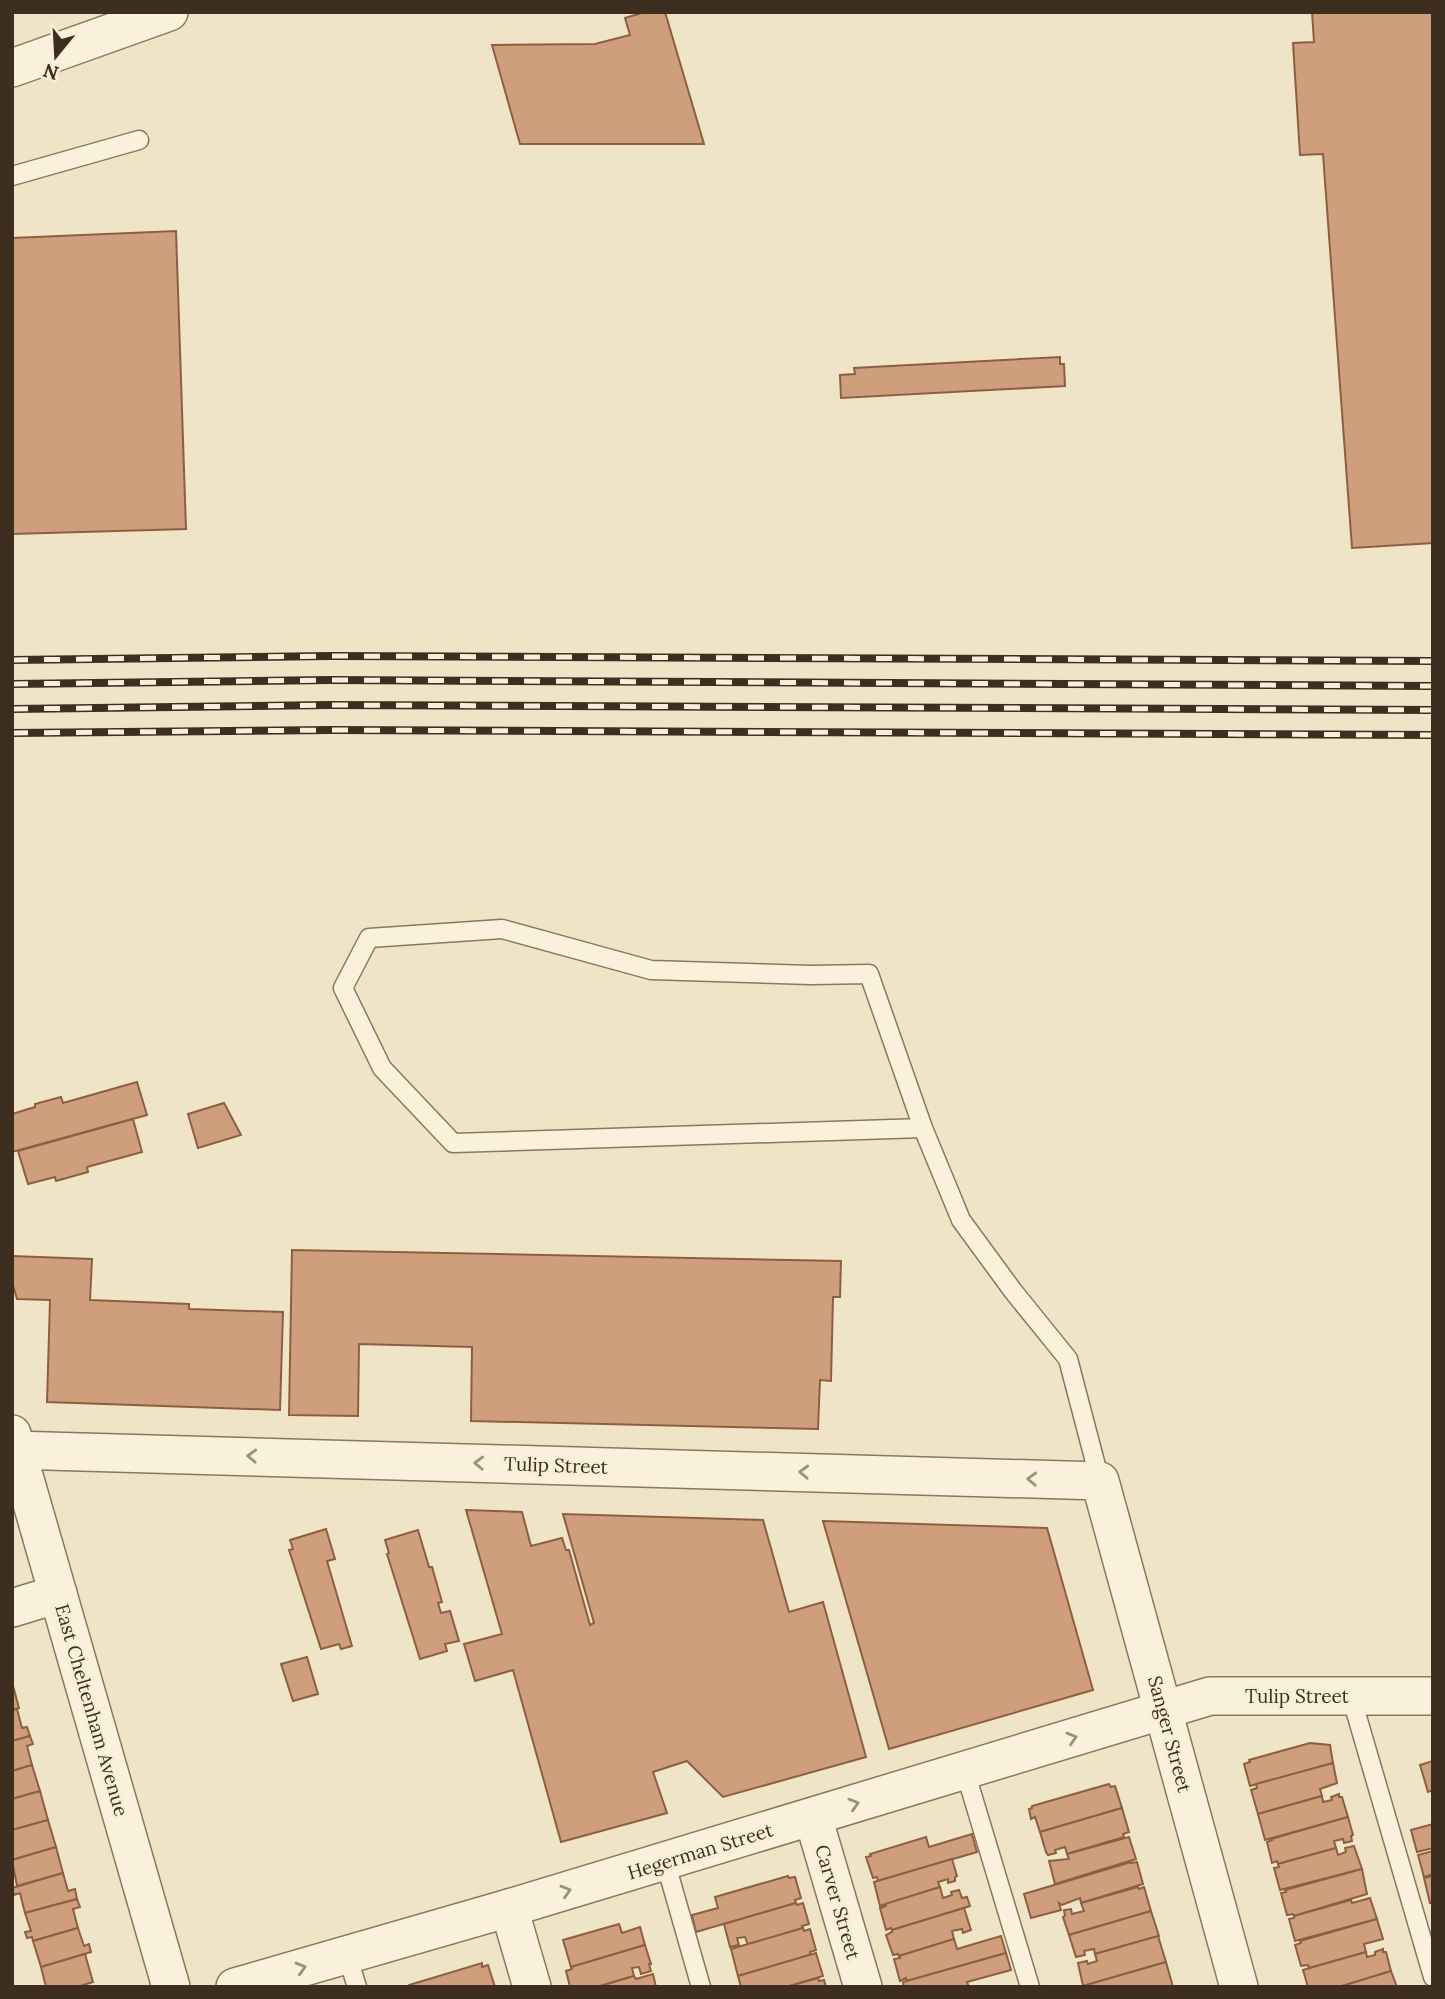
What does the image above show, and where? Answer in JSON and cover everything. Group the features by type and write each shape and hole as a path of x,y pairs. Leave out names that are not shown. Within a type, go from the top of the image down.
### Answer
{"street":[{"path":"12,68 169,12"},
{"name":"Tulip Street","path":"14,1444 1100,1481"},
{"name":"East Cheltenham Avenue","path":"14,1444 171,1987"},
{"name":"Sanger Street","path":"1100,1481 1239,1987"},
{"path":"12,1608 58,1594"},
{"name":"Tulip Street","path":"1163,1710 1210,1696 1433,1696"},
{"name":"Hegerman Street","path":"235,1987 352,1971 509,1908 1163,1710"},
{"name":"Carver Street","path":"813,1817 863,1987"},
{"path":"509,1908 532,1987"}],"lane":[{"path":"12,176 139,141"},
{"path":"923,1128 453,1143 382,1068 343,988 369,938 502,929 651,970 869,974 923,1128 961,1220 1013,1291 1068,1359 1100,1481"},
{"path":"1351,1696 1433,1977"},
{"path":"965,1771 1030,1987"},
{"path":"665,1861 701,1987"}],"building":[{"path":"645,12 665,12 704,144 520,144 492,45 595,44 630,35 625,18"},
{"path":"1312,12 1433,12 1433,543 1352,548 1323,154 1300,155 1293,43 1314,42"},
{"path":"176,231 186,529 12,534 12,238"},
{"path":"1060,357 1060,364 1064,364 1065,386 841,398 840,375 855,374 854,368"},
{"path":"137,1082 147,1115 12,1152 12,1114 61,1097 63,1103"},
{"path":"224,1103 241,1135 198,1148 188,1114"},
{"path":"133,1119 142,1152 87,1167 88,1172 56,1181 55,1177 28,1184 18,1151"},
{"path":"292,1250 841,1261 840,1297 833,1297 831,1381 820,1380 818,1429 471,1421 472,1347 359,1344 358,1416 289,1415"},
{"path":"12,1256 92,1259 90,1300 189,1304 189,1309 283,1312 280,1410 47,1402 50,1300 17,1299 12,1282"},
{"path":"466,1510 522,1512 531,1546 562,1538 566,1550 569,1550 590,1625 594,1623 563,1514 763,1520 789,1612 823,1602 866,1757 723,1797 687,1761 653,1772 667,1813 561,1842 513,1670 475,1681 464,1644 502,1634"},
{"path":"823,1521 1047,1528 1093,1690 889,1749"},
{"path":"326,1529 335,1559 327,1561 352,1646 341,1649 339,1644 321,1649 289,1550 293,1549 290,1540"},
{"path":"418,1530 442,1602 438,1603 441,1613 450,1611 459,1641 445,1644 447,1651 420,1659 385,1540"},
{"path":"307,1657 318,1694 293,1701 281,1664"},
{"path":"12,1682 19,1708 12,1710"},
{"path":"17,1709 22,1728 27,1727 30,1736 12,1741 12,1710"},
{"path":"30,1736 33,1744 27,1746 32,1765 12,1771 12,1741"},
{"path":"1310,1743 1330,1745 1333,1763 1250,1786 1244,1764 1250,1762 1249,1760"},
{"path":"1433,1761 1433,1790 1428,1792 1420,1765"},
{"path":"1333,1763 1337,1783 1320,1789 1322,1796 1258,1814 1251,1790 1257,1788 1256,1784"},
{"path":"32,1765 40,1791 12,1799 12,1771"},
{"path":"1109,1784 1111,1787 1115,1786 1122,1808 1040,1832 1035,1817 1031,1819 1029,1809 1032,1806"},
{"path":"40,1791 48,1820 12,1830 12,1799"},
{"path":"1339,1794 1348,1817 1265,1840 1258,1814 1322,1796 1323,1802 1332,1800 1331,1797"},
{"path":"1122,1808 1129,1832 1123,1834 1124,1837 1067,1854 1065,1847 1055,1850 1056,1853 1048,1855 1046,1852 1040,1832"},
{"path":"1348,1817 1352,1841 1334,1841 1336,1848 1278,1864 1277,1861 1272,1863 1267,1842 1271,1839"},
{"path":"48,1820 56,1847 12,1860 12,1830"},
{"path":"1433,1824 1433,1848 1417,1852 1411,1830"},
{"path":"972,1834 977,1852 878,1881 877,1877 873,1878 866,1857 926,1837 929,1847"},
{"path":"1129,1837 1136,1859 1055,1884 1049,1861 1069,1859 1067,1854"},
{"path":"1354,1846 1362,1869 1280,1890 1274,1868 1279,1867 1278,1864 1336,1848 1338,1855 1346,1852 1345,1848"},
{"path":"56,1847 63,1873 17,1886 12,1860"},
{"path":"1433,1851 1433,1874 1424,1877 1418,1855"},
{"path":"952,1859 957,1876 955,1881 948,1883 948,1879 938,1882 940,1887 880,1906 874,1882"},
{"path":"1137,1862 1143,1884 1081,1903 1080,1898 1062,1905 1059,1903 1061,1910 1031,1918 1024,1894"},
{"path":"1362,1869 1367,1894 1294,1916 1287,1915 1281,1893 1286,1892 1285,1890"},
{"path":"63,1873 68,1891 75,1889 77,1899 25,1913 20,1893 14,1895 12,1888"},
{"path":"788,1876 795,1877 801,1898 795,1900 796,1903 696,1932 692,1915 718,1908 715,1897"},
{"path":"1433,1876 1433,1903 1430,1903 1424,1878"},
{"path":"940,1887 943,1898 959,1890 962,1898 967,1897 970,1906 886,1930 880,1908 886,1906 885,1904"},
{"path":"1144,1887 1151,1911 1069,1935 1063,1917 1064,1910 1071,1909 1072,1914 1084,1911 1081,1903"},
{"path":"1370,1898 1377,1919 1295,1941 1289,1919 1294,1916 1351,1900 1352,1903"},
{"path":"77,1899 80,1907 73,1909 78,1928 33,1941 32,1937 27,1938 25,1932 31,1931 25,1913"},
{"path":"803,1903 809,1924 802,1926 803,1928 748,1945 745,1937 737,1938 739,1945 730,1947 724,1924"},
{"path":"964,1908 971,1930 963,1933 962,1929 952,1931 954,1939 899,1956 893,1955 886,1935 892,1930"},
{"path":"1151,1911 1159,1936 1095,1954 1094,1949 1084,1951 1085,1955 1076,1957 1069,1935"},
{"path":"1377,1919 1383,1939 1364,1944 1366,1952 1309,1968 1308,1965 1301,1966 1295,1945 1301,1943 1300,1941"},
{"path":"619,1924 622,1933 640,1927 645,1945 571,1967 563,1940"},
{"path":"78,1928 84,1946 89,1944 91,1952 41,1967 33,1941"},
{"path":"803,1928 804,1931 810,1929 816,1950 810,1952 810,1955 738,1976 731,1949"},
{"path":"1001,1936 1006,1953 900,1981 894,1959 900,1958 899,1956 954,1939 957,1949"},
{"path":"1158,1936 1166,1962 1083,1986 1078,1963 1097,1961 1095,1954"},
{"path":"645,1945 651,1971 641,1974 639,1967 632,1968 634,1976 597,1987 570,1987 566,1971 572,1969 571,1967"},
{"path":"1383,1949 1391,1971 1339,1987 1308,1987 1303,1970 1366,1952 1367,1957 1375,1955 1375,1952"},
{"path":"816,1953 823,1976 786,1987 741,1987 738,1976"},
{"path":"1006,1953 1011,1970 967,1982 969,1987 904,1987 903,1982"},
{"path":"85,1954 93,1982 77,1987 46,1987 41,1967"},
{"path":"1166,1962 1173,1987 1083,1986"},
{"path":"482,1963 482,1967 488,1965 495,1987 409,1987 409,1985"},
{"path":"1391,1971 1397,1987 1339,1987"},
{"path":"653,1974 656,1987 597,1987 634,1976 636,1979"},
{"path":"818,1978 819,1981 824,1980 826,1987 786,1987"}],"railway":[{"path":"12,660 331,656 1433,661"},
{"path":"12,684 330,680 1433,686"},
{"path":"12,709 330,705 1433,710"},
{"path":"12,733 331,730 1433,735"}]}
